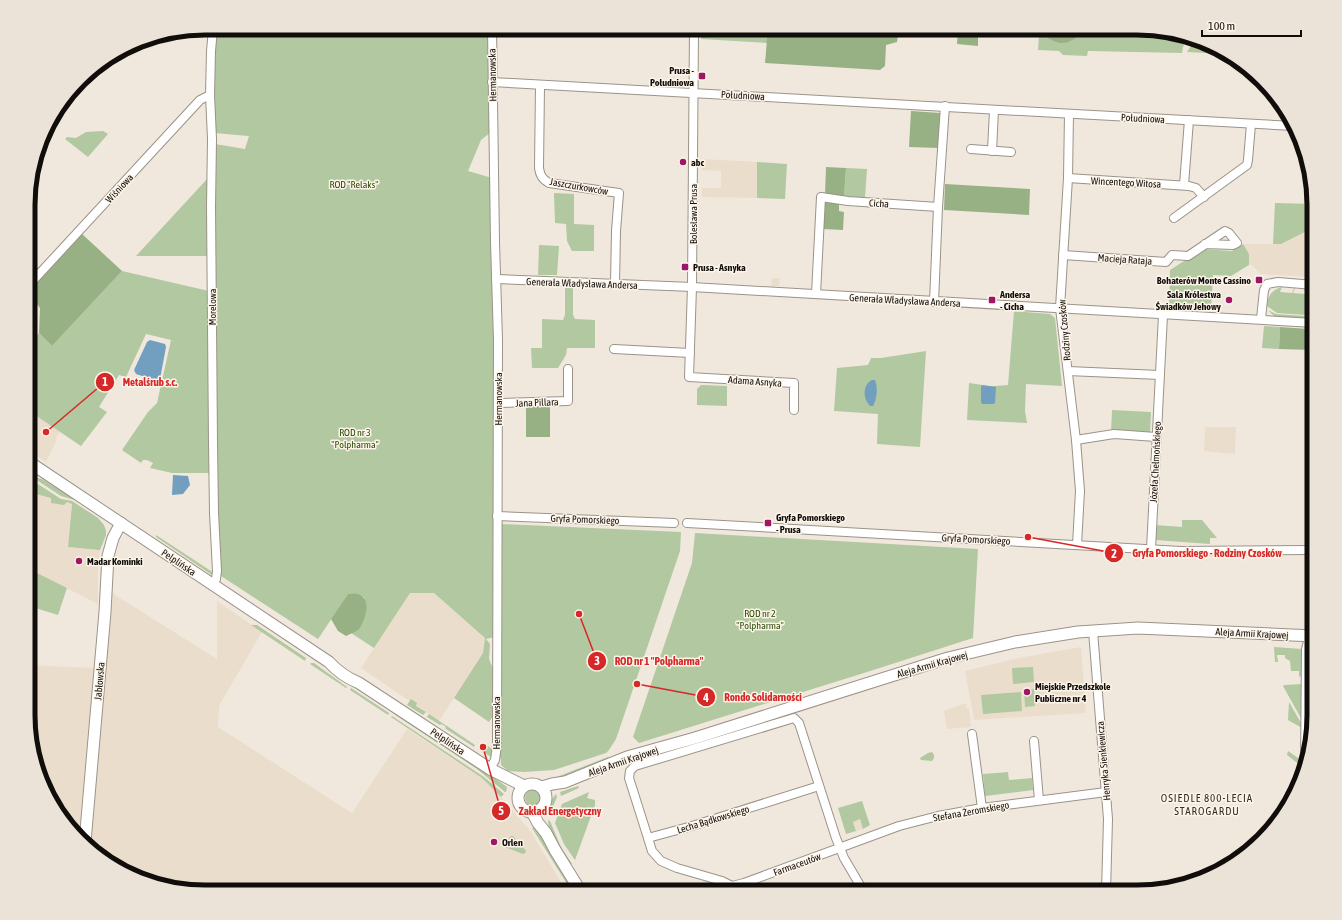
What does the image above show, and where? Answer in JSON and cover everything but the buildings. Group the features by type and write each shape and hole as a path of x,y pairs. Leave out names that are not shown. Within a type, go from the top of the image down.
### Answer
{"main road":[{"name":"Pelplińska","path":"35,465 329,662 346,670 359,683 521,790"},
{"name":"Jabłowska","path":"86,836 108,556 113,538 121,523"},
{"name":"Aleja Armii Krajowej","path":"544,791 556,791 565,782 627,757 695,738 948,658 1016,642 1053,635 1138,628 1307,636"},
{"path":"531,783 535,784 544,791 546,804 537,811 525,810 518,801 521,790 531,783"},
{"path":"537,811 544,820 546,833 555,850 577,885"}],"street":[{"name":"Morelowa","path":"212,35 210,51 210,95 212,139 211,215 213,442 217,571 216,579 213,585"},
{"name":"Hermanowska","path":"492,35 498,403 497,745 493,771"},
{"name":"Bolesława Prusa","path":"689,377 692,287 694,35"},
{"name":"Południowa","path":"492,82 1287,126"},
{"name":"Jaszczurkowców","path":"540,85 539,168 543,178 549,183 619,193 616,231 615,284"},
{"name":"Wiśniowa","path":"35,280 200,100 210,95"},
{"path":"934,302 938,207 945,106"},
{"path":"992,151 994,110"},
{"name":"Rodziny Czosków","path":"1069,114 1068,178 1060,308 1076,440 1080,491 1077,545"},
{"path":"1184,185 1189,120"},
{"path":"1174,218 1247,165 1251,124"},
{"path":"972,150 1011,152"},
{"name":"Wincentego Witosa","path":"1068,178 1184,185 1196,188 1204,197"},
{"name":"Cicha","path":"816,294 820,197 848,201 938,207"},
{"name":"Macieja Rataja","path":"1063,255 1166,262 1172,255 1188,256 1205,244"},
{"name":"Generała Władysława Andersa","path":"496,279 692,287 1307,322"},
{"path":"1261,319 1264,290 1267,284 1278,282 1307,284"},
{"name":"Józefa Chełmońskiego","path":"1151,549 1163,315"},
{"path":"614,350 690,352"},
{"name":"Jana Pillara","path":"498,403 568,401 568,369"},
{"path":"1068,371 1160,375"},
{"name":"Adama Asnyka","path":"689,377 794,384 794,410"},
{"path":"1076,440 1114,434 1156,437"},
{"name":"Gryfa Pomorskiego","path":"497,516 674,523"},
{"name":"Gryfa Pomorskiego","path":"687,523 1151,549 1201,551 1307,550"},
{"name":"Henryka Sienkiewicza","path":"1093,631 1108,819 1106,885"},
{"path":"1305,741 1307,646"},
{"name":"Aleja Armii Krajowej","path":"648,838 629,778 630,772 634,766 790,718 794,718 800,723 819,786"},
{"path":"972,734 982,808"},
{"path":"1034,741 1039,800"},
{"path":"819,786 844,858 860,885"},
{"name":"Lecha Bądkowskiego","path":"648,838 692,826 819,786"},
{"name":"Stefana Żeromskiego","path":"840,848 899,826 938,816 982,808 1106,792"},
{"name":"Farmaceutów","path":"648,838 652,851 661,861 677,868 722,881 726,885"},
{"name":"Farmaceutów","path":"741,885 840,848"}],"shaded area":[{"path":"702,159 757,162 757,198 702,197 702,188 721,188 721,171 702,170"},
{"path":"1307,231 1307,277 1261,274 1249,263 1249,254 1243,244 1281,244"},
{"path":"772,278 780,278 779,286 771,286"},
{"path":"36,416 60,432 56,437 54,446 46,462 35,455"},
{"path":"1205,427 1236,427 1235,454 1204,451"},
{"path":"35,486 56,499 72,501 68,547 100,550 98,569 98,604 35,572"},
{"path":"112,593 217,659 217,601 262,632 219,706 218,727 352,813 407,729 482,778 504,800 531,832 563,885 183,884 140,872 120,862 91,841"},
{"path":"410,593 434,593 485,638 483,653 439,721 361,668"},
{"name":"Miejskie Przedszkole Publiczne nr 4","path":"1081,647 1086,713 974,720 965,671 1018,658"},
{"path":"35,665 94,668 79,829 58,800 44,770 38,748 35,726"},
{"path":"966,703 967,709 969,708 971,727 947,729 944,711"},
{"path":"860,819 863,829 856,831 853,822"}],"green space":[{"path":"214,35 489,35 491,132 481,140 468,171 492,178 495,637 486,639 490,644 489,659 493,669 495,694 494,715 489,722 454,698 483,653 485,638 434,593 410,593 374,648 351,633 360,626 365,618 366,608 364,597 348,594 318,639 221,576 217,524 215,144 245,149 249,136 214,133"},
{"path":"701,35 768,35 767,43 701,39"},
{"path":"767,35 898,35 897,42 886,45 885,66 880,70 765,63"},
{"path":"958,35 978,35 978,46 957,44"},
{"path":"1039,35 1148,35 1170,38 1186,42 1182,53 1088,51 1087,56 1063,55 1059,51 1038,50"},
{"path":"1043,35 1079,35 1072,40 1063,43 1054,41"},
{"path":"1192,44 1213,53 1187,52"},
{"path":"911,111 940,113 938,148 909,147"},
{"path":"103,131 108,134 88,157 65,139 67,137 76,138 86,132"},
{"path":"757,162 787,164 785,199 757,198"},
{"path":"826,167 846,168 844,197 825,195"},
{"path":"846,168 867,169 865,198 844,197"},
{"path":"208,178 209,256 136,256"},
{"path":"945,184 1030,189 1029,215 944,210"},
{"path":"554,193 574,194 574,224 594,225 594,251 572,251 567,241 566,224 555,223"},
{"path":"824,200 839,201 839,211 844,212 843,230 823,229"},
{"path":"1275,203 1307,204 1307,231 1281,244 1273,244"},
{"path":"81,233 122,271 52,346 39,333 40,308 35,301 35,283"},
{"path":"1243,244 1249,254 1249,265 1231,276 1213,275 1211,310 1169,308 1170,270 1203,249 1232,251"},
{"path":"539,245 559,246 557,275 538,275"},
{"path":"122,271 209,291 210,473 172,473 150,468 153,463 143,460 141,463 122,450 148,412 157,403 171,340 146,334 126,377 119,375 99,407 107,412 81,446 35,415 35,337 39,333 52,346"},
{"path":"1282,287 1280,292 1292,293 1295,288 1293,293 1305,294 1307,288 1307,314 1277,313 1267,306 1268,299 1276,289"},
{"path":"565,288 573,288 573,315 575,319 595,320 595,348 567,348 566,355 558,368 532,368 531,348 542,348 542,319 563,320 565,315"},
{"path":"1268,310 1276,314 1305,316 1307,319 1275,317"},
{"path":"1014,311 1050,314 1055,318 1062,386 1026,384 1025,411 1027,423 967,420 969,383 983,385 981,387 1008,385"},
{"path":"1264,326 1280,327 1279,349 1262,348"},
{"path":"1280,327 1307,329 1307,350 1279,349"},
{"path":"926,351 920,447 877,444 878,414 834,411 837,368 868,365 871,358 881,358"},
{"path":"701,385 727,386 727,406 697,405 697,389"},
{"path":"526,407 550,407 550,437 526,437"},
{"path":"1112,410 1151,412 1150,435 1111,433"},
{"path":"35,478 42,479 78,501 61,496"},
{"path":"35,482 61,499 72,501 98,518 104,525 106,531 106,535 100,550 68,547 72,504 67,502 64,505 51,503 51,498 35,494"},
{"path":"1182,520 1202,520 1217,538 1210,538 1210,544 1155,540 1155,525 1182,527"},
{"path":"500,524 681,532 680,551 616,739 606,753 554,770 524,772 508,771 501,765 501,759 499,758"},
{"name":"ROD nr 2 \"Polpharma\"","path":"695,533 978,549 973,638 639,743 633,737 692,563"},
{"path":"156,535 214,573 212,575 156,537"},
{"path":"35,572 67,588 58,615 35,608"},
{"path":"348,594 360,595 364,598 366,602 366,612 361,627 346,636 338,631 331,619"},
{"path":"251,625 257,625 306,658 305,661"},
{"path":"1274,647 1302,649 1302,675 1299,677 1299,671 1291,671 1290,661 1285,658 1285,655 1277,655 1278,662 1275,662"},
{"path":"314,663 347,687 346,688 310,664"},
{"path":"1033,667 1034,682 1013,684 1012,668"},
{"path":"1302,684 1302,720 1283,686"},
{"path":"351,688 389,713 388,715 350,690"},
{"path":"1034,689 1035,706 1025,707 1024,690"},
{"path":"1021,692 1022,711 983,714 981,695"},
{"path":"411,699 417,703 416,706 426,712 423,715 407,705"},
{"path":"1289,702 1301,723 1302,728 1288,720"},
{"path":"396,712 507,787 506,792 477,769 394,714"},
{"path":"429,714 475,745 474,747 446,729 445,726 440,725 427,717"},
{"path":"392,716 484,777 504,794 501,797 482,778 391,717"},
{"path":"483,745 491,748 493,758 478,749"},
{"path":"1288,751 1301,760 1299,765 1287,755"},
{"path":"932,752 934,758 932,761 921,760 920,758"},
{"path":"608,757 609,758 555,780 554,778"},
{"path":"1008,772 1009,780 1032,778 1033,790 985,796 983,774"},
{"path":"578,786 579,788 561,796 560,792"},
{"path":"530,790 536,790 541,795 539,804 536,806 530,806 525,801 525,795"},
{"path":"589,792 587,798 595,800 595,805 575,860 564,844 555,823 562,804"},
{"path":"556,794 557,797 550,814 546,816 550,802"},
{"path":"862,801 870,825 863,829 860,819 853,822 856,831 846,834 838,808"},
{"path":"548,820 550,821 561,847 572,864 569,864 549,829"},
{"path":"536,826 572,885 568,885 532,828"},
{"path":"511,836 513,836 526,851 525,853 523,854 502,846"}],"water":[{"path":"150,340 165,344 166,347 160,379 158,381 136,374 134,370 147,342"},
{"path":"872,380 875,380 877,393 873,406 870,406 866,400 865,389 866,385"},
{"path":"981,386 996,387 995,403 982,404"},
{"path":"173,475 188,476 190,485 183,494 172,495"}],"place":[{"name":"Prusa - Południowa","path":"702,76"},
{"name":"abc","path":"683,162"},
{"name":"Prusa - Asnyka","path":"685,267"},
{"name":"Bohaterów Monte Cassino","path":"1259,280"},
{"name":"Andersa - Cicha","path":"992,300"},
{"name":"Sala Królestwa Świadków Jehowy","path":"1229,300"},
{"name":"Metalśrub s.c.","path":"46,432"},
{"name":"Gryfa Pomorskiego - Prusa","path":"768,523"},
{"name":"Gryfa Pomorskiego - Rodziny Czosków","path":"1028,537"},
{"name":"Madar Kominki","path":"79,561"},
{"name":"ROD nr 1 \"Polpharma\"","path":"579,614"},
{"name":"Rondo Solidarności","path":"637,684"},
{"name":"Miejskie Przedszkole Publiczne nr 4","path":"1027,692"},
{"name":"Zakład Energetyczny","path":"483,747"},
{"name":"Orlen","path":"494,842"}],"district":[{"name":"OSIEDLE 800-LECIA STAROGARDU","path":"1207,804"}],"park label":[{"name":"ROD \"Relaks\"","path":"354,184"},
{"name":"ROD nr 3 \"Polpharma\"","path":"355,438"}]}
